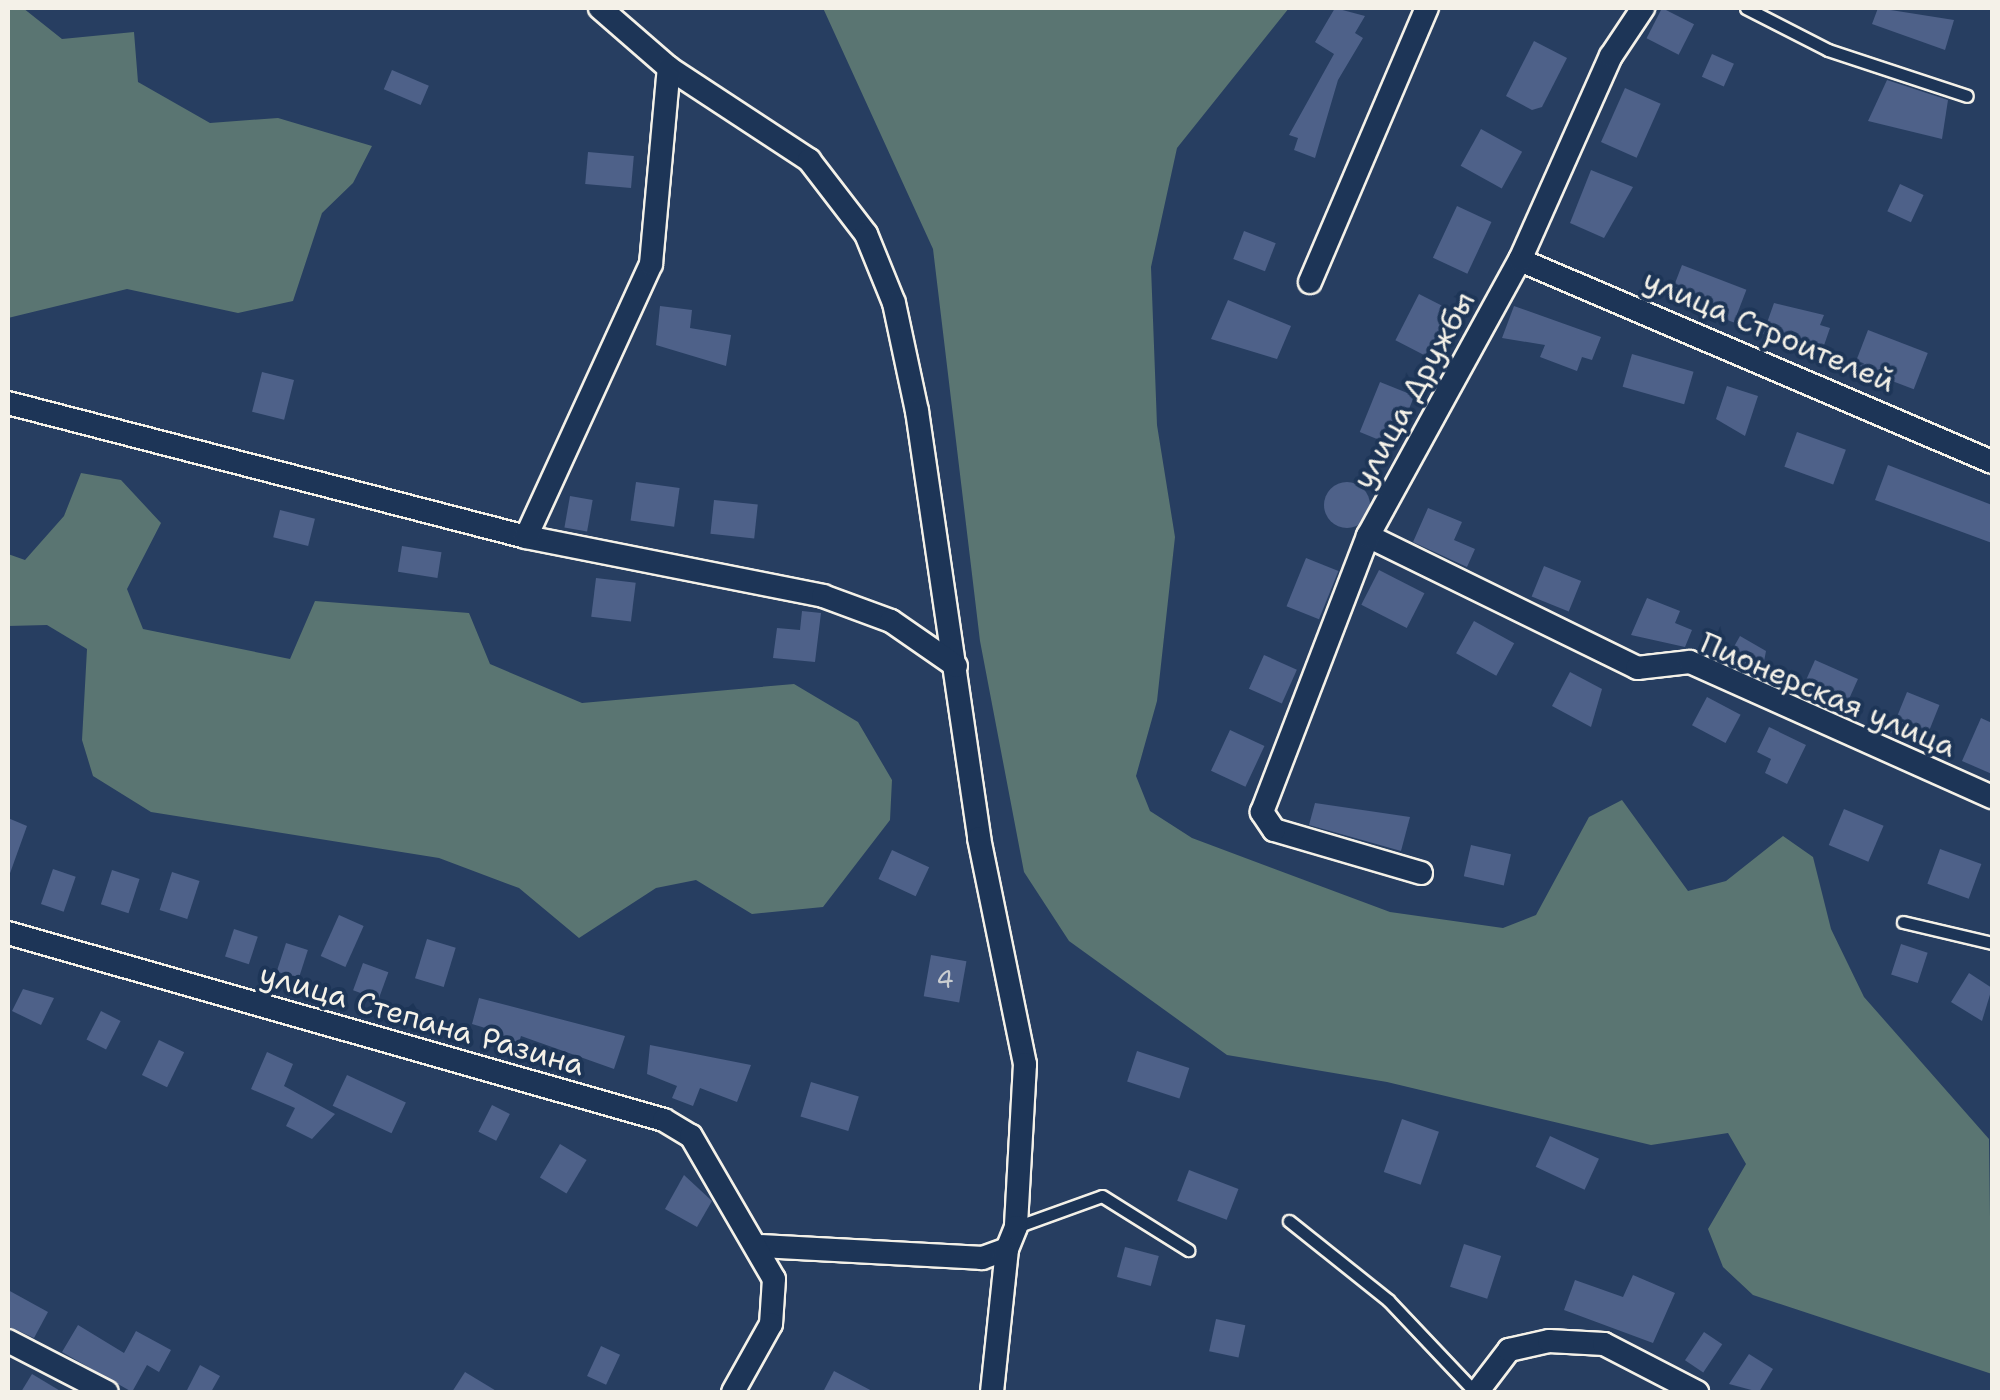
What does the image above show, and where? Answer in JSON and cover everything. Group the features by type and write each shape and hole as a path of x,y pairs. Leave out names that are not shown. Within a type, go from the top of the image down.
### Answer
{"street":[{"path":"600,8 669,68 808,160 866,234 894,303 917,411 956,666 1025,1064 1012,1238 992,1392"},
{"path":"1310,282 1428,8"},
{"name":"улица Дружбы","path":"1421,873 1274,830 1262,812 1368,536 1520,260 1611,56 1642,8"},
{"path":"526,537 652,264 669,68"},
{"name":"улица Строителей","path":"1520,260 1992,462"},
{"path":"8,403 526,537 822,596 891,620 956,666"},
{"name":"Пионерская улица","path":"1368,536 1636,668 1690,662 1992,797"},
{"name":"улица Степана Разина","path":"8,933 664,1120 691,1136 762,1246 774,1279 771,1324 733,1392"},
{"path":"762,1246 982,1258 1012,1238"},
{"path":"1476,1392 1509,1350 1550,1340 1604,1344 1696,1392"},
{"path":"8,1341 107,1392"}],"lane":[{"path":"1746,8 1828,50 1967,96"},
{"path":"1903,922 1992,943"},
{"path":"1012,1238 1102,1196 1188,1250"},
{"path":"1289,1221 1388,1300 1476,1392"}],"green space":[{"path":"8,8 23,8 62,39 134,32 138,82 210,123 278,118 372,146 353,183 322,213 293,301 238,313 127,289 8,318"},
{"path":"823,8 1289,8 1177,148 1151,267 1157,425 1175,537 1157,701 1136,776 1150,811 1192,838 1390,912 1503,928 1536,915 1589,817 1622,800 1688,891 1726,881 1783,836 1813,857 1831,929 1864,997 1989,1139 1992,1374 1753,1295 1723,1267 1708,1229 1746,1164 1728,1133 1651,1145 1387,1082 1227,1055 1069,941 1024,872 980,641 933,249"},
{"path":"81,473 121,480 161,523 127,589 143,629 290,659 315,601 469,613 490,664 582,703 794,684 858,722 892,780 890,820 823,907 752,914 696,880 656,888 579,938 519,888 439,858 151,812 93,776 82,740 87,649 47,625 8,626 8,554 25,560 64,516"}],"building":[{"path":"1335,8 1365,16 1355,33 1363,38 1338,80 1315,158 1294,150 1298,138 1289,135 1334,54 1315,42"},
{"path":"1662,8 1694,24 1679,55 1647,38"},
{"path":"1878,8 1954,20 1945,50 1872,24"},
{"path":"1534,41 1567,58 1542,107 1532,110 1506,96"},
{"path":"1712,54 1734,64 1724,87 1702,77"},
{"path":"392,70 429,86 421,105 384,89"},
{"path":"1887,80 1948,100 1942,139 1868,121"},
{"path":"1625,88 1661,104 1637,158 1601,142"},
{"path":"1481,129 1522,152 1502,189 1461,166"},
{"path":"588,152 634,156 631,188 585,184"},
{"path":"1591,170 1633,187 1604,238 1570,223"},
{"path":"1900,184 1924,195 1911,222 1887,211"},
{"path":"1457,206 1491,222 1467,274 1433,258"},
{"path":"1244,231 1276,243 1265,271 1233,259"},
{"path":"1682,265 1746,290 1734,322 1669,298"},
{"path":"1419,294 1452,311 1428,357 1395,340"},
{"path":"1228,300 1291,326 1277,359 1211,339"},
{"path":"1774,303 1824,315 1820,325 1830,328 1821,354 1763,334"},
{"path":"660,306 692,310 690,328 731,335 726,366 656,345"},
{"path":"1514,306 1601,337 1592,360 1582,357 1577,371 1540,357 1545,345 1502,338"},
{"path":"1868,330 1928,353 1914,389 1854,366"},
{"path":"1632,354 1694,372 1684,404 1623,387"},
{"path":"262,372 294,380 284,420 252,412"},
{"path":"1380,382 1414,396 1394,446 1360,432"},
{"path":"1727,386 1758,396 1745,436 1716,419"},
{"path":"1797,432 1846,450 1833,485 1784,467"},
{"path":"1888,465 1992,505 1992,543 1875,500"},
{"path":"636,482 680,488 674,527 631,521"},
{"path":"1347,482 1363,489 1370,505 1363,521 1347,528 1331,521 1324,505 1331,489"},
{"path":"570,496 593,500 587,532 564,528"},
{"path":"714,500 758,505 754,538 710,534"},
{"path":"1428,508 1462,522 1454,540 1475,549 1467,567 1413,542"},
{"path":"280,510 315,519 308,546 273,537"},
{"path":"402,546 442,552 437,578 398,572"},
{"path":"1306,558 1338,571 1319,619 1287,606"},
{"path":"1544,566 1581,581 1569,612 1532,597"},
{"path":"1379,570 1424,593 1407,628 1361,605"},
{"path":"596,578 636,583 631,622 591,617"},
{"path":"1647,598 1680,611 1675,623 1692,630 1685,647 1631,635"},
{"path":"802,611 821,613 815,662 773,658 777,628 800,630"},
{"path":"1474,621 1514,643 1496,676 1456,653"},
{"path":"1740,636 1766,651 1761,677 1726,661"},
{"path":"1264,655 1297,670 1282,703 1249,689"},
{"path":"1815,660 1858,679 1844,711 1801,692"},
{"path":"1570,672 1602,689 1591,727 1552,706"},
{"path":"1907,692 1939,705 1923,746 1891,733"},
{"path":"1707,697 1741,715 1726,743 1692,725"},
{"path":"1981,718 1992,723 1992,774 1962,761"},
{"path":"1769,727 1806,745 1787,784 1765,773 1771,759 1757,752"},
{"path":"1230,730 1264,746 1245,787 1211,771"},
{"path":"1315,803 1410,817 1401,851 1309,825"},
{"path":"1844,809 1884,826 1868,862 1829,845"},
{"path":"8,818 27,826 9,876 8,875"},
{"path":"1471,845 1511,854 1504,885 1464,876"},
{"path":"1940,849 1981,864 1969,899 1927,884"},
{"path":"892,850 929,867 916,896 878,879"},
{"path":"53,869 76,877 64,912 41,904"},
{"path":"112,870 140,879 128,913 101,904"},
{"path":"172,872 200,881 187,919 160,910"},
{"path":"339,915 364,926 345,967 321,956"},
{"path":"234,929 258,937 249,964 225,957"},
{"path":"427,939 456,948 444,987 415,978"},
{"path":"286,943 308,950 299,979 277,972"},
{"path":"1901,944 1928,953 1918,983 1891,974"},
{"path":"931,955 966,961 959,1003 924,996"},
{"path":"363,963 388,972 378,999 353,990"},
{"path":"1969,973 1992,988 1982,1021 1951,1002"},
{"path":"23,989 54,998 41,1025 12,1011"},
{"path":"479,998 625,1036 614,1069 521,1036 517,1049 499,1043 502,1033 472,1024"},
{"path":"101,1011 121,1021 106,1049 86,1040"},
{"path":"159,1040 184,1052 167,1087 142,1075"},
{"path":"650,1045 751,1065 737,1102 700,1088 693,1106 672,1098 677,1086 647,1074"},
{"path":"1137,1051 1189,1068 1179,1098 1127,1081"},
{"path":"267,1052 293,1064 284,1086 335,1114 312,1139 286,1126 295,1108 251,1089"},
{"path":"347,1075 406,1102 392,1133 333,1106"},
{"path":"811,1082 859,1097 848,1131 800,1116"},
{"path":"492,1105 510,1114 496,1141 478,1132"},
{"path":"1402,1119 1439,1132 1421,1185 1384,1172"},
{"path":"1550,1136 1599,1159 1585,1190 1536,1167"},
{"path":"560,1144 587,1160 566,1193 540,1177"},
{"path":"1189,1170 1238,1189 1227,1220 1177,1201"},
{"path":"684,1175 712,1201 697,1227 665,1209"},
{"path":"1464,1244 1501,1256 1487,1299 1450,1287"},
{"path":"1125,1247 1159,1256 1151,1286 1117,1277"},
{"path":"1633,1275 1675,1293 1653,1343 1564,1310 1575,1280 1623,1297"},
{"path":"8,1290 48,1312 34,1338 8,1326"},
{"path":"1216,1319 1245,1325 1238,1358 1209,1351"},
{"path":"78,1325 124,1353 136,1331 171,1350 159,1372 147,1365 132,1392 62,1352"},
{"path":"1704,1332 1722,1344 1703,1372 1685,1360"},
{"path":"601,1346 620,1355 606,1385 587,1376"},
{"path":"1749,1354 1773,1369 1759,1392 1729,1384"},
{"path":"200,1365 220,1376 211,1392 186,1392"},
{"path":"834,1371 874,1392 823,1392"},
{"path":"465,1372 498,1392 452,1392"},
{"path":"32,1374 62,1392 21,1392"}]}
